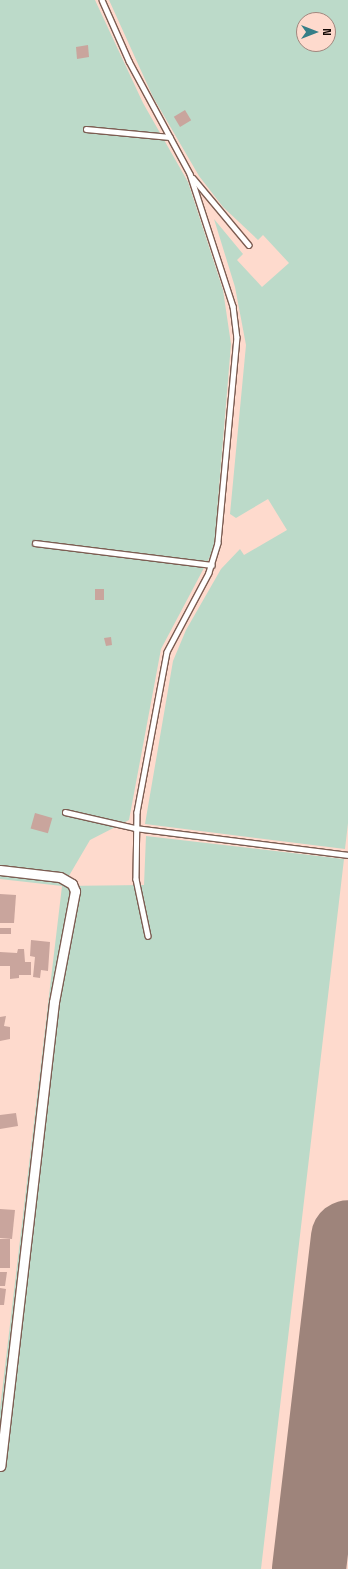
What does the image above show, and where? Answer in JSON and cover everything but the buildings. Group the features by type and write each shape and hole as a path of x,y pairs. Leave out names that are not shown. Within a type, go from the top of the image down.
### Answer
{"street":[{"path":"0,870 60,877 72,884 74,891 54,1002 0,1466"}],"lane":[{"path":"102,0 130,61 190,174 249,245"},
{"path":"86,129 170,138"},
{"path":"148,936 136,879 135,828 167,652 212,565 220,532 237,337 231,299 190,174"},
{"path":"35,543 212,565"},
{"path":"65,812 135,828 348,855"}],"green space":[{"path":"0,0 95,0 143,103 188,182 223,290 231,344 214,549 161,649 129,820 90,840 63,886 144,885 146,836 344,859 261,1569 0,1569 0,1409 62,886 0,879"},
{"path":"109,0 348,0 348,823 345,849 145,824 173,661 186,630 221,569 240,549 244,555 287,530 268,499 236,518 230,514 246,345 235,287 214,219 243,254 237,260 262,287 289,263 263,235 258,240 223,207 199,176 153,97"}],"taxiway":[{"path":"340,1305 348,1296"}],"runway":[{"path":"309,1569 348,1237"}]}
